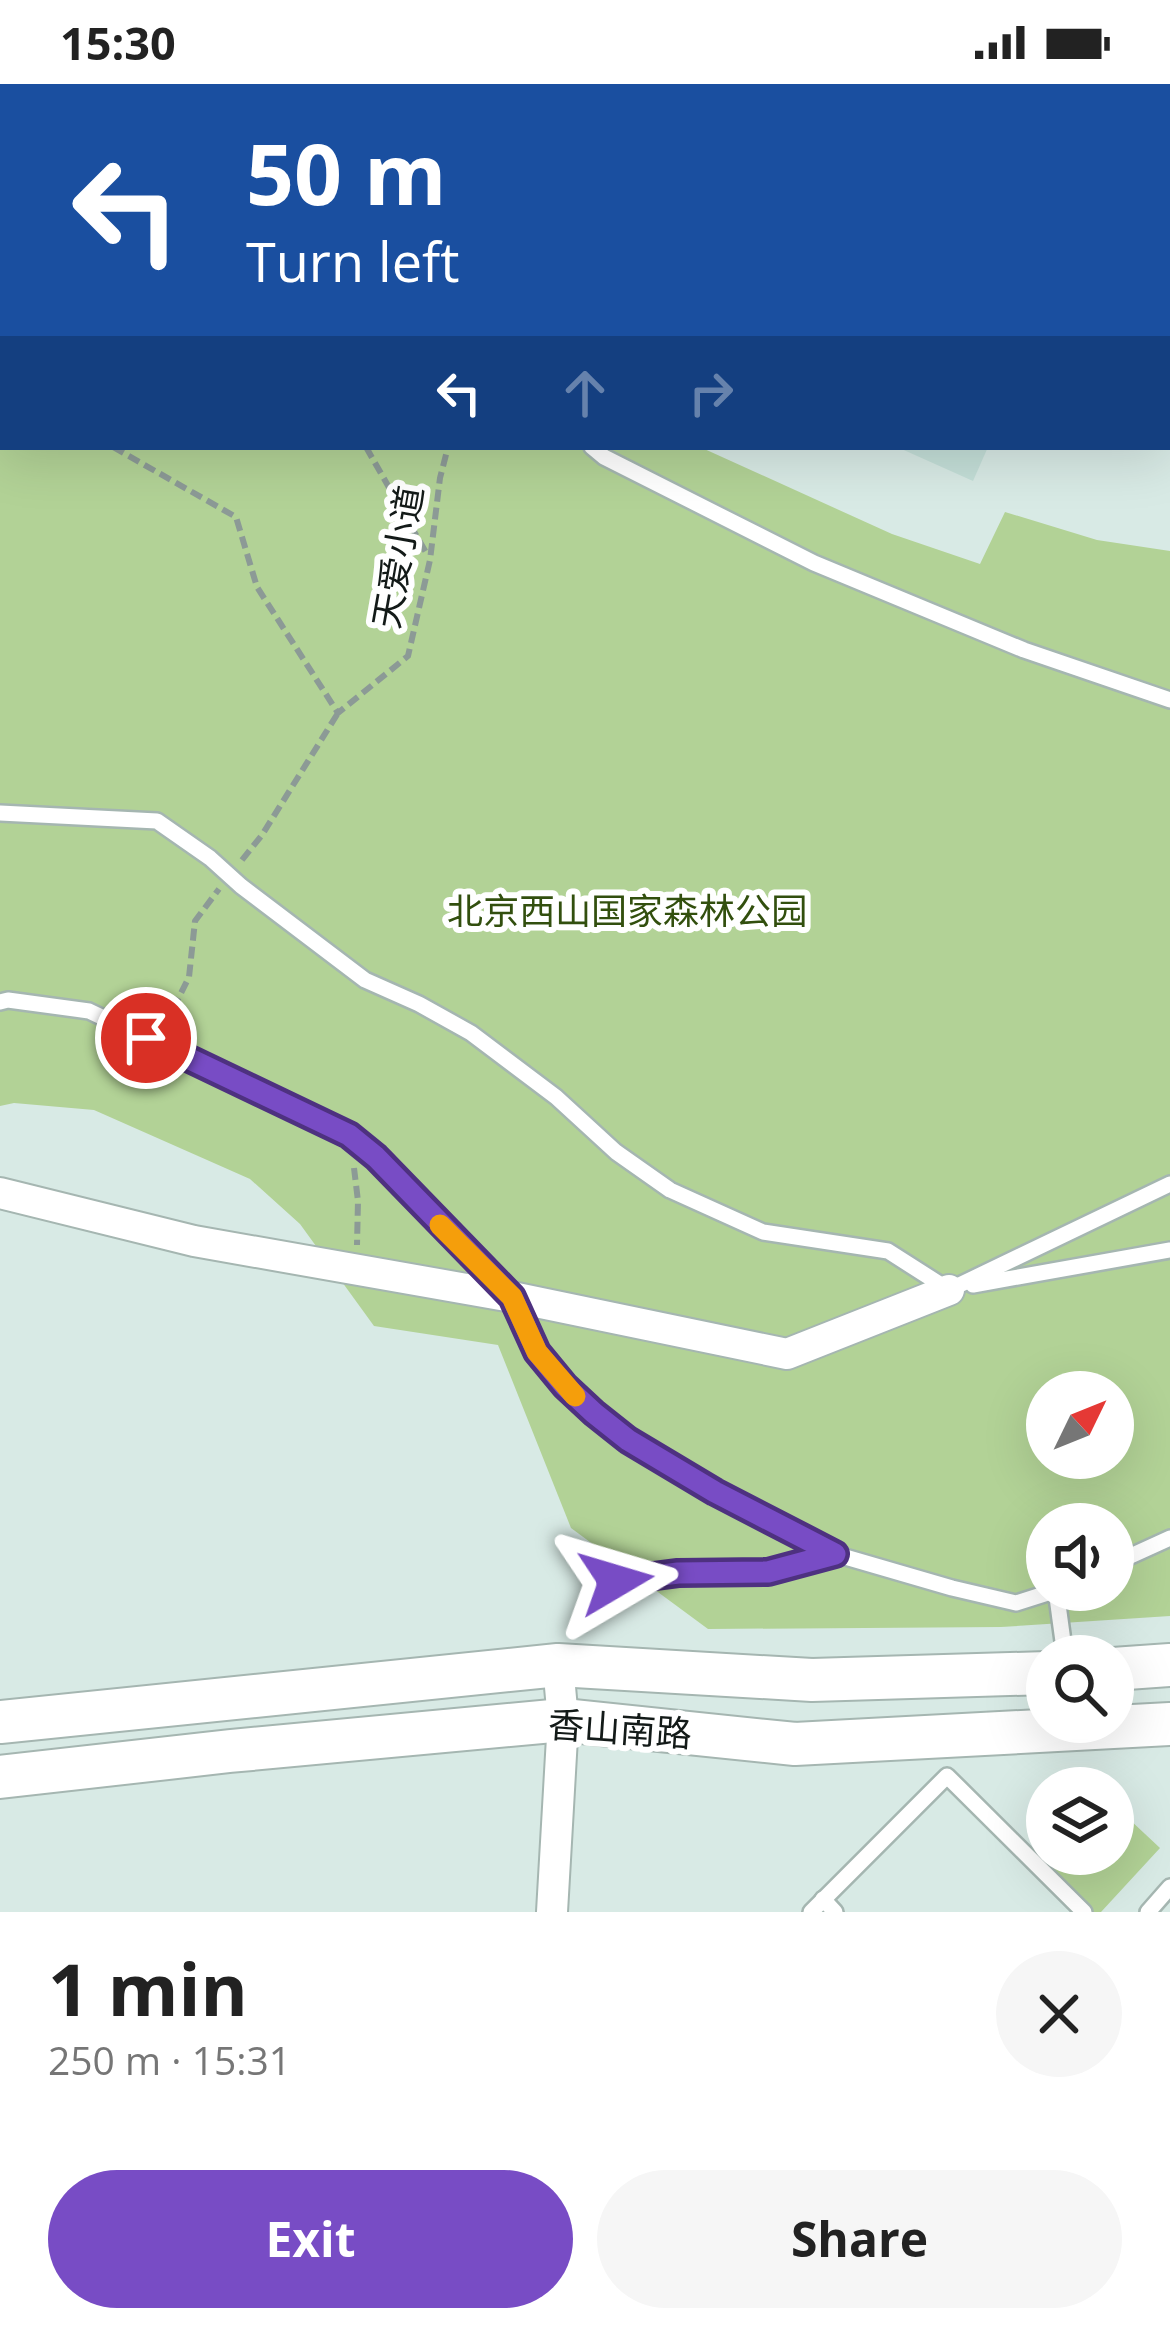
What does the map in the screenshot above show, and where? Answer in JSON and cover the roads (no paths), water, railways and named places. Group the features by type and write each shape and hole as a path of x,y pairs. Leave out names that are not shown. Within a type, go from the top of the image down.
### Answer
{"street":[{"path":"0,1193 194,1241 512,1297 787,1354 949,1290"},
{"path":"1134,1668 1170,1665"},
{"path":"552,1912 563,1720 558,1666"},
{"name":"香山南路","path":"0,1722 558,1666 812,1681 1026,1674"},
{"name":"香山南路","path":"0,1777 563,1720 795,1744 1170,1724"}],"lane":[{"path":"596,450 814,562 1024,650 1170,700"},
{"path":"0,813 157,821 364,980 471,1034 670,1190 763,1232 888,1251 949,1290 1170,1250"},
{"path":"0,1002 89,1011 349,1135 512,1297 537,1352 565,1386 628,1440 715,1492 835,1554 952,1588 1016,1603 1026,1600"},
{"path":"949,1290 1170,1184"},
{"path":"1134,1554 1170,1538"},
{"path":"616,1581 678,1573 768,1572 835,1554"},
{"path":"836,1912 817,1905 947,1776 1084,1912"},
{"path":"1148,1912 1170,1887"}],"park label":[{"name":"北京西山国家森林公园","path":"627,911"}]}
